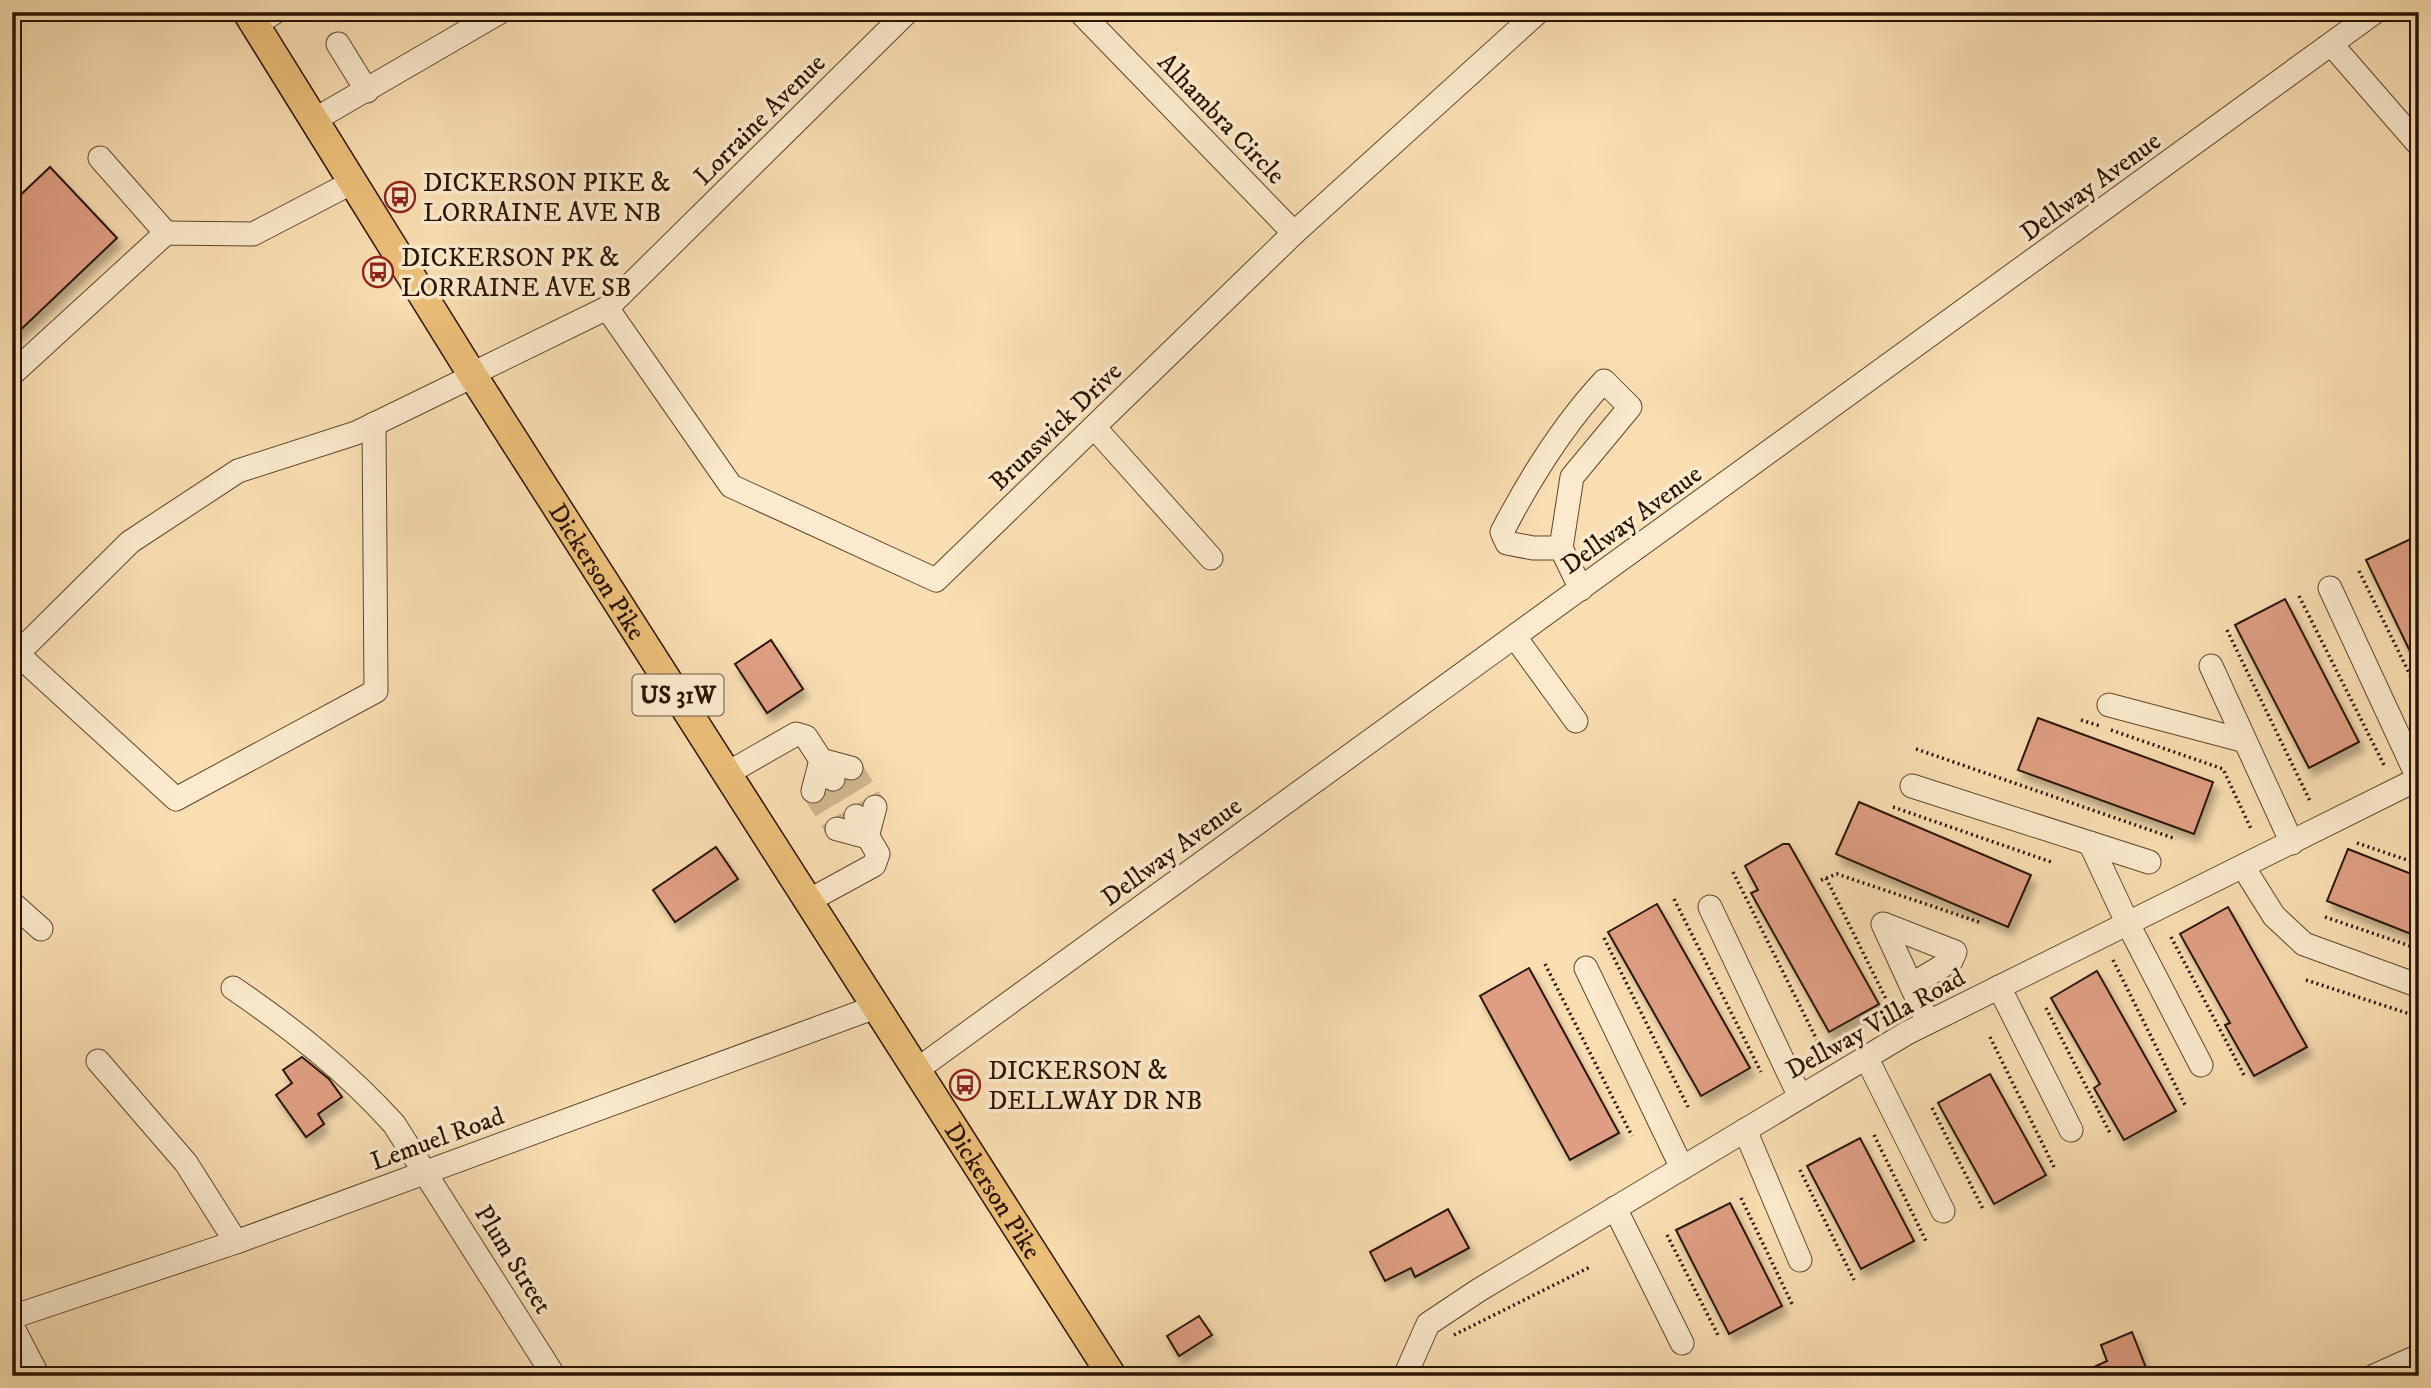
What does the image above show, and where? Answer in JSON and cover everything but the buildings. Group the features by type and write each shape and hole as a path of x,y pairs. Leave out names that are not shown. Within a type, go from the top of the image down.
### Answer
{"main road":[{"name":"Dickerson Pike","path":"259,17 314,120 472,375 878,1006 1112,1376"}],"street":[{"path":"314,120 500,12"},
{"name":"Lorraine Avenue","path":"14,653 130,541 238,471 356,433 607,308 907,12"},
{"name":"Alhambra Circle","path":"1080,12 1294,233"},
{"name":"Brunswick Drive","path":"607,308 731,486 936,580 1294,233 1538,12"},
{"name":"Dellway Avenue","path":"918,1069 2375,12"},
{"path":"338,44 367,91"},
{"path":"2332,45 2419,145"},
{"path":"100,158 166,233"},
{"path":"12,374 166,233 253,234 353,182"},
{"path":"1561,548 1534,548 1507,543 1502,532 1579,408 1604,381 1630,407 1572,477 1561,548 1581,589"},
{"path":"14,653 176,799 376,691 374,424"},
{"path":"1094,427 1211,558"},
{"path":"1549,453 1572,477"},
{"path":"2330,588 2418,779"},
{"path":"1515,637 1576,721"},
{"path":"2211,666 2292,843"},
{"path":"2109,705 2245,740"},
{"path":"728,773 796,734 806,737 830,775"},
{"name":"Dellway Villa Road","path":"1405,1376 1428,1324 1866,1057 1928,1022 2127,922 2244,868 2418,779"},
{"path":"1912,786 2149,862"},
{"path":"810,900 874,865 877,854 856,817 867,837"},
{"path":"2090,843 2127,922 2201,1065"},
{"path":"2244,868 2274,916 2304,944 2413,984"},
{"path":"12,902 41,929"},
{"path":"1710,907 1800,1097"},
{"path":"1586,968 1682,1168"},
{"path":"1911,985 1928,1022"},
{"path":"1999,987 2071,1130"},
{"name":"Plum Street","path":"233,988 299,1033 362,1088 394,1124 427,1172 554,1376"},
{"name":"Lemuel Road","path":"12,1317 236,1242 878,1006"},
{"path":"1866,1057 1943,1211"},
{"path":"98,1060 186,1163 236,1242"},
{"path":"1745,1130 1800,1260"},
{"path":"1615,1208 1682,1343"},
{"path":"12,1325 38,1376"},
{"path":"2374,1376 2419,1356"}],"path":[{"path":"2359,571 2419,693"},
{"path":"2299,596 2384,765"},
{"path":"2227,630 2311,803"},
{"path":"2081,720 2223,769 2252,831"},
{"path":"1916,749 2176,839"},
{"path":"1894,807 2054,863"},
{"path":"2357,843 2419,864"},
{"path":"1734,872 1817,1041"},
{"path":"1889,1006 1823,879 1837,874 1979,922"},
{"path":"1674,899 1761,1072"},
{"path":"2325,917 2419,950"},
{"path":"2171,937 2244,1075"},
{"path":"1604,938 1688,1107"},
{"path":"2113,960 2185,1105"},
{"path":"1545,964 1632,1136"},
{"path":"2306,980 2419,1017"},
{"path":"2046,1008 2110,1133"},
{"path":"1990,1037 2054,1167"},
{"path":"1932,1108 1984,1211"},
{"path":"1874,1135 1926,1241"},
{"path":"1800,1170 1854,1280"},
{"path":"1741,1198 1793,1306"},
{"path":"1667,1235 1719,1337"},
{"path":"1443,1341 1590,1266"}],"tunnel":[{"path":"851,768 875,807"},
{"path":"833,779 856,816"},
{"path":"813,791 837,829"}],"place":[{"name":"DICKERSON PIKE & LORRAINE AVE NB","path":"400,197"},
{"name":"DICKERSON PK & LORRAINE AVE SB","path":"378,272"},
{"name":"DICKERSON & DELLWAY DR NB","path":"965,1085"}]}
